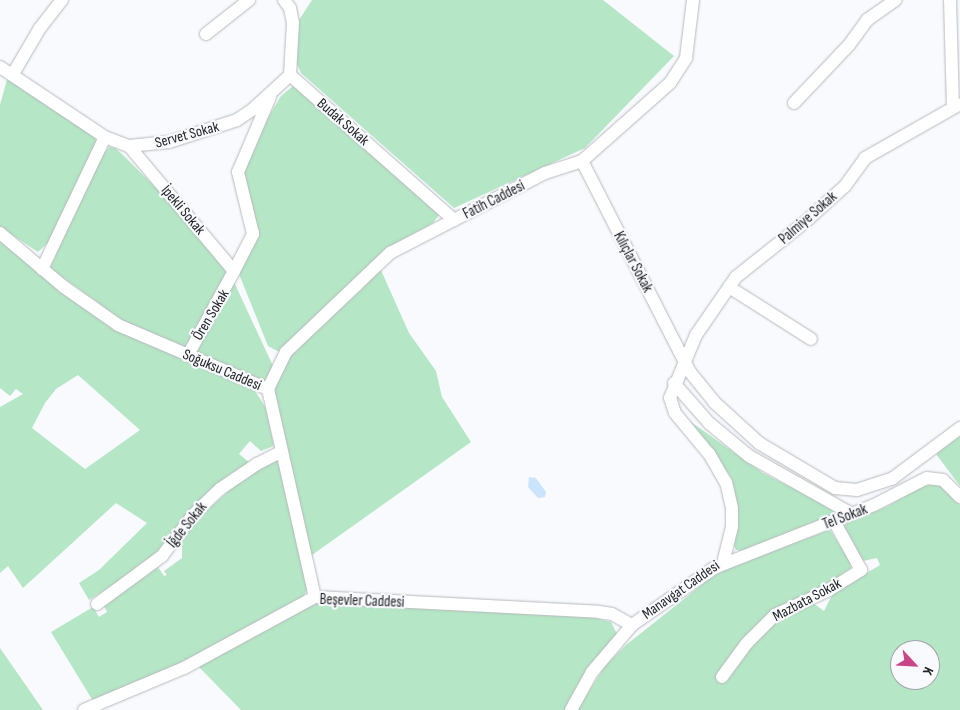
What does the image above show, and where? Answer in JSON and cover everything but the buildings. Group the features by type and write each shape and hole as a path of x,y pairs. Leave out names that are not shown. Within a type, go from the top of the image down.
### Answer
{"street":[{"path":"13,74 40,28 62,0"},
{"path":"206,34 249,0"},
{"path":"284,0 290,8 292,23 290,75"},
{"name":"Fatih Caddesi","path":"268,390 286,352 381,261 402,244 454,220 545,173 582,161 670,83 686,58 693,0"},
{"path":"794,102 849,45 867,20 896,0"},
{"path":"950,0 957,105"},
{"name":"Servet Sokak","path":"0,66 105,137 129,146 169,142 221,127 252,110 272,94 290,75"},
{"name":"Budak Sokak","path":"290,75 454,220"},
{"name":"Ören Sokak","path":"188,355 235,273 253,234 238,172 272,94"},
{"name":"Palmiye Sokak","path":"684,363 696,335 736,277 804,223 845,186 865,158 957,105"},
{"path":"42,269 105,137"},
{"name":"İpekli Sokak","path":"129,146 235,273"},
{"name":"Kılıçlar Sokak","path":"582,161 684,363"},
{"name":"Soğuksu Caddesi","path":"0,233 42,269 118,325 268,390 315,597"},
{"path":"729,287 811,340"},
{"path":"684,363 714,402 759,443 835,488 858,490 887,481 960,428"},
{"name":"Manavgat Caddesi","path":"571,710 592,672 632,625 723,563 732,526 730,496 718,468 675,413 670,398 674,383 684,363"},
{"path":"674,383 709,423 741,451 852,514"},
{"name":"İğde Sokak","path":"97,604 162,556 193,515 220,489 257,464 281,452"},
{"name":"Tel Sokak","path":"723,563 852,514 927,478 943,480 960,497"},
{"name":"Mazbata Sokak","path":"722,677 747,643 775,615 829,590 862,570 834,521"},
{"name":"Beşevler Caddesi","path":"84,710 184,668 315,597 599,612 612,614 632,625"}],"green space":[{"path":"312,0 603,0 674,56 585,148 454,208 301,73 296,62 299,20"},
{"path":"8,76 95,136 96,142 51,240 38,252 0,227 0,105"},
{"path":"293,86 440,214 433,223 388,248 279,352 268,346 239,274 255,240 241,180 252,144 281,96"},
{"path":"109,147 115,148 124,156 172,204 230,276 187,350 134,329 50,268 97,162"},
{"path":"0,240 123,332 255,391 266,408 274,446 261,451 250,441 239,454 250,463 234,474 232,473 220,485 153,560 89,600 79,583 99,570 147,523 116,503 23,588 8,566 0,573 0,407 23,394 16,389 10,396 0,388","holes":["78,375 140,430 85,469 32,428 45,403 56,389"]},
{"path":"380,268 409,333 436,371 442,397 471,442 312,555 274,397 278,375 289,356 361,290"},
{"path":"234,282 273,366 265,384 193,351"},
{"path":"691,422 763,473 839,512 743,551 736,550 734,546 738,508 731,477"},
{"path":"960,436 960,486 936,454"},
{"path":"278,460 309,587 303,597 186,662 93,701 51,632 93,607 99,617 107,612 104,606 158,567 164,576 167,575 164,571 182,558 182,539 195,521 241,480 263,465"},
{"path":"939,483 960,505 960,710 577,710 605,666 626,645 708,580 734,564 830,530 850,561 851,568 827,585 781,606 774,620 813,603 824,611 833,593 880,565 877,558 863,561 842,527 847,523 888,506 920,487"},
{"path":"315,602 587,616 611,622 617,634 566,710 241,710 198,666"},
{"path":"0,648 43,710 0,710"}],"water":[{"path":"529,477 536,478 546,492 545,497 538,498 528,487"}]}
